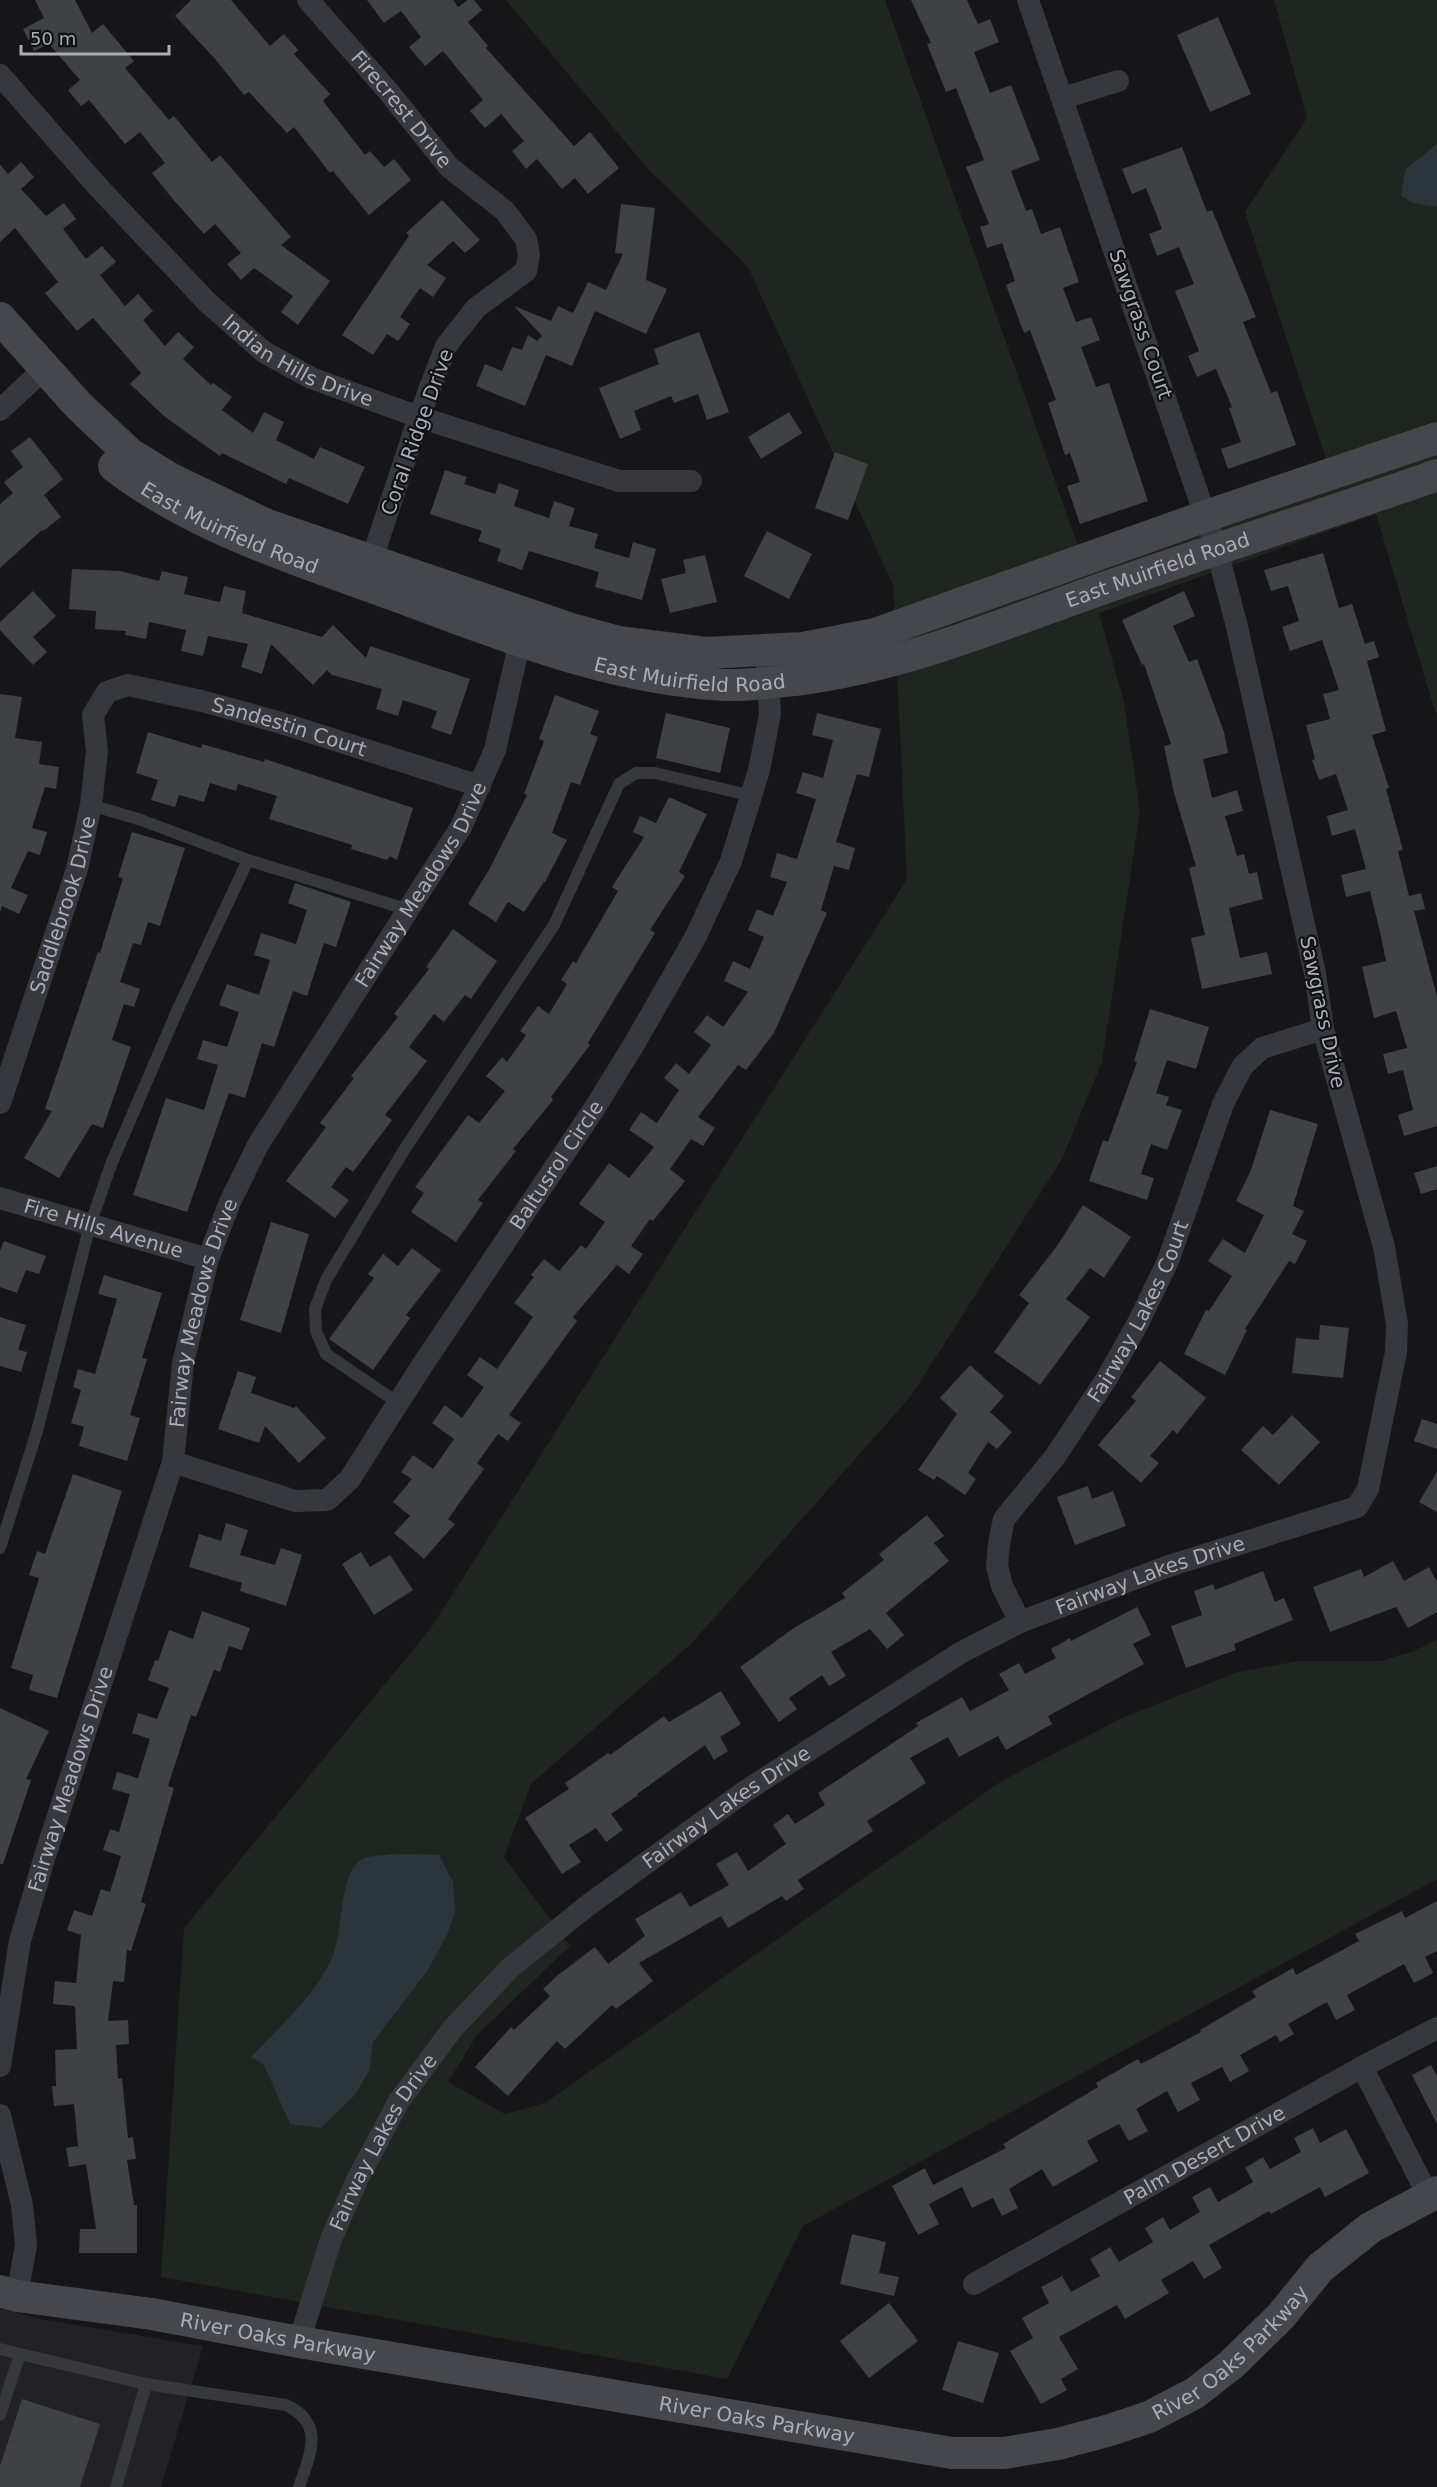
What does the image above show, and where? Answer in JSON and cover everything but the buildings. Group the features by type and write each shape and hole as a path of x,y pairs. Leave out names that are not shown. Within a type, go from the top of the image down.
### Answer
{"street":[{"name":"Firecrest Drive","path":"308,0 388,91 449,167 504,210"},
{"name":"Sawgrass Court","path":"1028,0 1217,550"},
{"name":"Indian Hills Drive","path":"0,75 138,229 208,303 264,352 311,378 419,417 619,481 691,481"},
{"path":"1063,98 1118,81"},
{"name":"Coral Ridge Drive","path":"367,572 419,417 446,346 476,308 526,271 529,255 526,239 504,210"},
{"path":"0,318 38,376"},
{"path":"0,350 38,376"},
{"path":"0,410 38,376"},
{"name":"East Muirfield Road","path":"38,376 79,406 130,454 171,479 367,572 523,627 627,673 728,685 769,683 857,670 921,653 1127,579 1437,475"},
{"name":"East Muirfield Road","path":"523,627 706,653 803,648 875,634 1206,516 1437,438"},
{"name":"Sawgrass Drive","path":"1217,550 1237,627 1315,973 1323,1029 1384,1247 1398,1324 1396,1352 1368,1489 1357,1508"},
{"name":"Fairway Meadows Drive","path":"0,2066 20,1941 44,1859 173,1462 183,1363 208,1259 230,1202 259,1143 461,827 495,750 523,627"},
{"name":"Baltusrol Circle","path":"173,1462 295,1501 327,1500 349,1480 594,1109 678,971 723,880 743,828 752,796 770,714 766,651"},
{"name":"Sandestin Court","path":"100,701 107,692 128,685 202,701 278,722 480,786"},
{"name":"Saddlebrook Drive","path":"0,1103 77,869 92,805 97,751 93,715 100,701"},
{"name":"Fairway Lakes Court","path":"1020,1622 1002,1586 997,1566 1005,1519 1054,1458 1107,1378 1138,1323 1168,1261 1223,1104 1242,1067 1262,1048 1291,1041 1323,1029"},
{"name":"Fire Hills Avenue","path":"0,1198 208,1259"},
{"name":"Fairway Lakes Drive","path":"299,2342 330,2239 358,2178 399,2102 453,2028 510,1968 587,1906 744,1792 960,1653 1020,1622 1166,1567 1357,1508"},
{"name":"Palm Desert Drive","path":"974,2284 1362,2067 1437,2028"},
{"path":"1362,2067 1432,2194"},
{"path":"0,2115 0,2124 22,2205 26,2245 8,2294"},
{"name":"River Oaks Parkway","path":"8,2294 152,2313 299,2342 952,2453 1004,2453 1058,2444 1110,2430 1149,2417 1195,2393 1232,2364 1281,2316 1320,2268 1370,2228 1432,2194"}],"lane":[{"path":"398,1403 326,1354 316,1331 315,1309 326,1280 404,1150 554,925 619,784 636,773 655,773 752,796"},
{"path":"92,805 141,820 248,860 409,910"},
{"path":"0,1548 37,1431 90,1225 112,1162 178,1009 248,860"},
{"path":"0,2349 146,2384 286,2405 298,2411 306,2420 312,2433 313,2445 299,2487"},
{"path":"0,2415 20,2354"},
{"path":"116,2487 146,2384"}],"shaded area":[{"path":"506,0 885,0 1078,546 1327,462 1245,212 1307,118 1274,0 1437,0 1437,718 1376,514 1099,613 1124,702 1140,812 1102,1062 1062,1159 911,1396 692,1643 531,1784 504,1857 570,1946 477,2035 448,2082 505,2114 545,2103 1000,1782 1122,1718 1238,1672 1298,1661 1380,1661 1414,1651 1437,1639 1437,1879 803,2226 727,2379 161,2277 184,1928 431,1628 907,879 893,585 748,267 649,170"},
{"path":"1437,144 1437,207 1413,203 1401,196 1405,170"},
{"path":"439,1855 453,1882 455,1912 447,1935 428,1970 373,2042 369,2071 355,2095 321,2128 290,2124 264,2065 251,2057 296,2010 325,1972 335,1948 344,1894 352,1870 358,1862 373,1856"},
{"path":"0,2308 35,2318 203,2346 161,2487 0,2487"}]}
